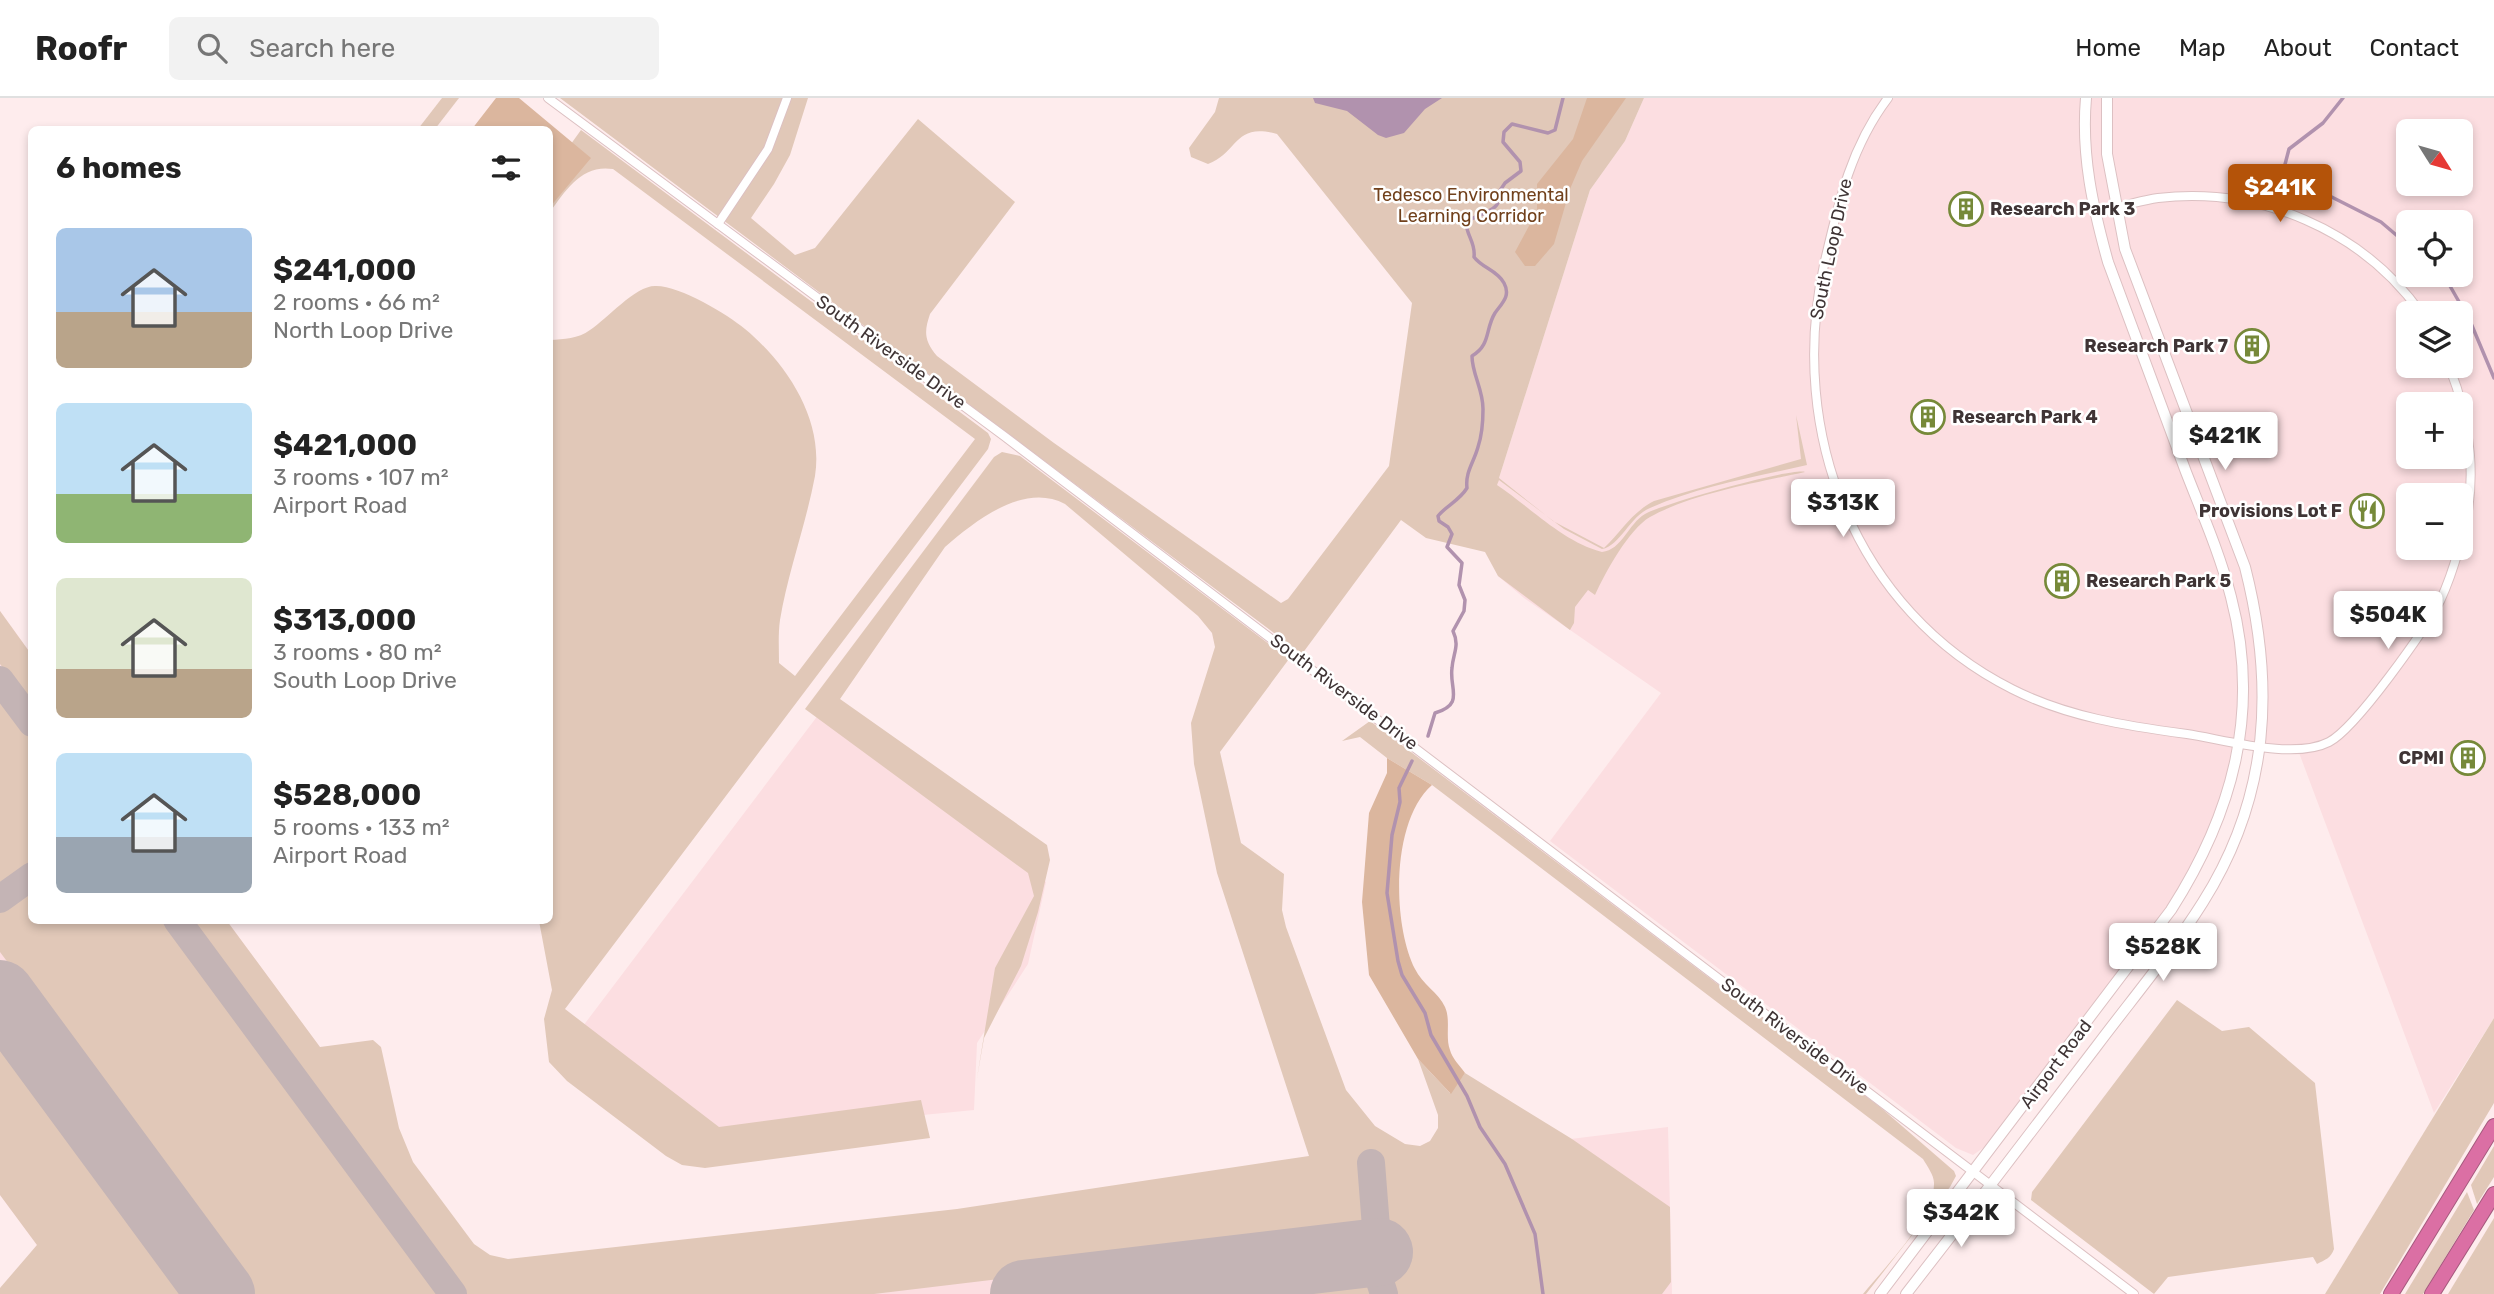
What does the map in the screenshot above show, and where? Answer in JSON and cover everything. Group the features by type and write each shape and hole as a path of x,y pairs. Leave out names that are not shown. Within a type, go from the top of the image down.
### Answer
{"highway":[{"path":"2391,1294 2491,1131"},
{"path":"2432,1294 2494,1194"}],"main road":[{"name":"Airport Road","path":"1880,1294 1975,1172 2186,888 2221,816 2240,742 2242,665 2231,596 2108,262 2095,214 2085,157 2086,98"},
{"name":"Airport Road","path":"1906,1294 1992,1185 2204,901 2241,825 2254,780 2260,746 2264,670 2256,611 2245,567 2125,249 2115,208 2107,154 2107,98"}],"street":[{"name":"South Riverside Drive","path":"548,98 1310,666 2135,1294"},
{"path":"718,224 763,158 787,98"},
{"name":"South Loop Drive","path":"1888,98 1862,136 1847,172 1818,292 1812,349 1815,401 1821,437 1837,490 1860,539 1882,576 1921,621 1966,660 2012,689 2081,716 2260,746 2315,748 2345,730 2434,612 2454,560"},
{"path":"2095,214 2157,198 2221,197 2286,211 2336,234 2357,249 2399,286 2411,301"},
{"name":"South Loop Drive","path":"2453,378 2466,418 2470,483"}],"shaded area":[{"path":"496,98 519,98 553,126 474,126"},
{"path":"1313,98 1442,98 1425,109 1404,133 1386,138 1347,111 1315,103"},
{"path":"1587,98 1626,98 1582,161 1570,189 1554,244 1535,266 1525,266 1515,252 1537,211 1537,184 1573,139"},
{"path":"1644,98 2494,98 2494,1018 2434,1113 2298,750 2239,744 2197,868 1986,1146 1973,1155 1956,1148 1550,841 1661,693 1524,598 1498,576 1486,519 1590,190 1625,141"},
{"path":"553,126 591,158 553,203"},
{"path":"0,611 28,650 28,924 229,924 486,1273 1668,1127 1672,1294 0,1294 37,1245 0,1195"},
{"path":"825,706 1046,882 1028,964 977,1043 974,1110 720,1135 580,1030"},
{"path":"1387,758 1432,785 1419,801 1409,822 1403,847 1399,900 1407,949 1418,974 1445,1007 1450,1050 1465,1073 1451,1094 1418,1059 1369,975 1362,902 1369,813 1387,773"}],"green space":[{"path":"442,98 459,98 437,126 420,126"},
{"name":"Tedesco Environmental Learning Corridor","path":"560,98 808,98 790,155 751,218 795,255 815,248 918,119 1015,202 930,314 926,336 937,356 1054,443 1281,603 1288,599 1389,466 1412,303 1277,134 1263,131 1244,135 1226,153 1208,164 1191,157 1189,148 1215,112 1219,98 1644,98 1625,141 1590,190 1499,478 1546,516 1499,480 1497,485 1560,532 1602,552 1615,547 1639,518 1656,509 1754,480 1805,472 1705,495 1650,517 1626,541 1595,595 1588,590 1575,607 1574,623 1570,630 1498,576 1485,552 1426,538 1401,520 1302,654"},
{"path":"581,130 988,433 991,439 988,449 565,1009 719,1127 921,1100 930,1138 705,1168 682,1165 666,1156 567,1081 549,1062 544,1019 552,990 540,924 553,924 553,340 585,333 647,287 665,287 702,302 737,323 760,343 788,375 808,413 816,455 815,476 779,625 779,663 795,676 975,439 613,169 592,171 576,180 553,208 553,169"},
{"path":"1796,415 1807,465 1727,483 1669,500 1643,512 1614,542 1608,547 1602,549 1554,522 1604,548 1633,517 1654,501 1801,459"},
{"path":"1002,452 1020,456 1289,659 1220,752 1241,843 1284,874 1282,910 1286,927 1346,1090 1375,1126 1405,1144 1420,1146 1430,1141 1438,1128 1438,1115 1418,1059 1450,1093 1465,1073 1572,1139 1670,1207 1671,1282 1662,1294 1396,1294 1382,1163 1365,1165 1372,1220 1367,1235 874,1294 467,1294 193,924 229,924 320,1047 373,1040 381,1047 399,1128 413,1162 474,1244 490,1255 508,1259 957,1209 1309,1156 1217,873 1194,764 1191,723 1215,647 1212,633 1198,616 1065,504 1050,498 1018,501 986,516 945,547 840,699 1047,845 1050,860 1038,912 1021,966 984,1038 977,1078 995,968 1034,896 1028,873 805,709 994,457"},
{"path":"0,611 28,650 28,702 0,664"},
{"path":"0,693 28,732 28,870 0,891"},
{"path":"1370,721 1880,1107 1954,1171 1956,1176 1950,1187 1908,1240 1932,1196 1932,1174 1923,1159 1432,785 1387,758 1360,737 1342,741"},
{"path":"28,891 28,924 171,924 443,1294 255,1294 0,952 0,913"},
{"path":"2177,1000 2222,1031 2249,1027 2315,1083 2334,1249 2325,1260 2317,1264 2313,1257 2168,1277 2154,1294 2031,1200 2032,1192"},
{"path":"2494,1018 2494,1103 2380,1294 2325,1294"},
{"path":"0,1033 194,1294 0,1294 0,1288 37,1245 0,1195"},
{"path":"2494,1146 2494,1177 2477,1204 2471,1185"},
{"path":"2467,1192 2474,1210 2423,1294 2405,1294"},
{"path":"2494,1218 2494,1294 2448,1294"},
{"path":"1905,1245 1866,1294 1863,1294"},
{"path":"1366,1270 1375,1294 1166,1294"}],"waterway":[{"path":"1428,736 1435,713 1450,705 1453,700 1452,668 1456,645 1453,631 1464,611 1465,600 1459,585 1462,563 1447,547 1452,534 1448,527 1439,521 1438,516 1467,488 1467,477 1479,442 1483,418 1483,402 1472,356 1485,342 1492,319 1507,292 1501,279 1474,257 1474,247 1466,222 1494,208 1505,183 1521,171 1520,162 1503,142 1504,132 1512,124 1548,133 1555,130 1563,98"},
{"path":"2283,172 2289,149 2323,123 2343,98"},
{"path":"2310,186 2381,222 2396,235"},
{"path":"2451,287 2470,321 2494,378"},
{"path":"1412,761 1399,788 1400,802 1392,835 1387,893 1398,961 1402,975 1425,1013 1431,1035 1467,1096 1480,1127 1505,1164 1535,1234 1543,1294"}],"taxiway":[{"path":"0,680 28,718"},
{"path":"0,899 28,879"},
{"path":"180,924 453,1294"},
{"path":"0,991 40,1045"},
{"path":"1371,1163 1376,1227 1356,1255 1377,1272 1384,1294"},
{"path":"1040,1294 1090,1288"}],"runway":[{"path":"0,994 221,1294"},
{"path":"1024,1294 1379,1252"}],"place":[{"name":"Research Park 3","path":"1966,209"},
{"name":"Research Park 7","path":"2252,346"},
{"name":"Research Park 4","path":"1928,417"},
{"name":"Provisions Lot F","path":"2367,511"},
{"name":"Research Park 5","path":"2062,581"},
{"name":"CPMI","path":"2468,758"}]}
